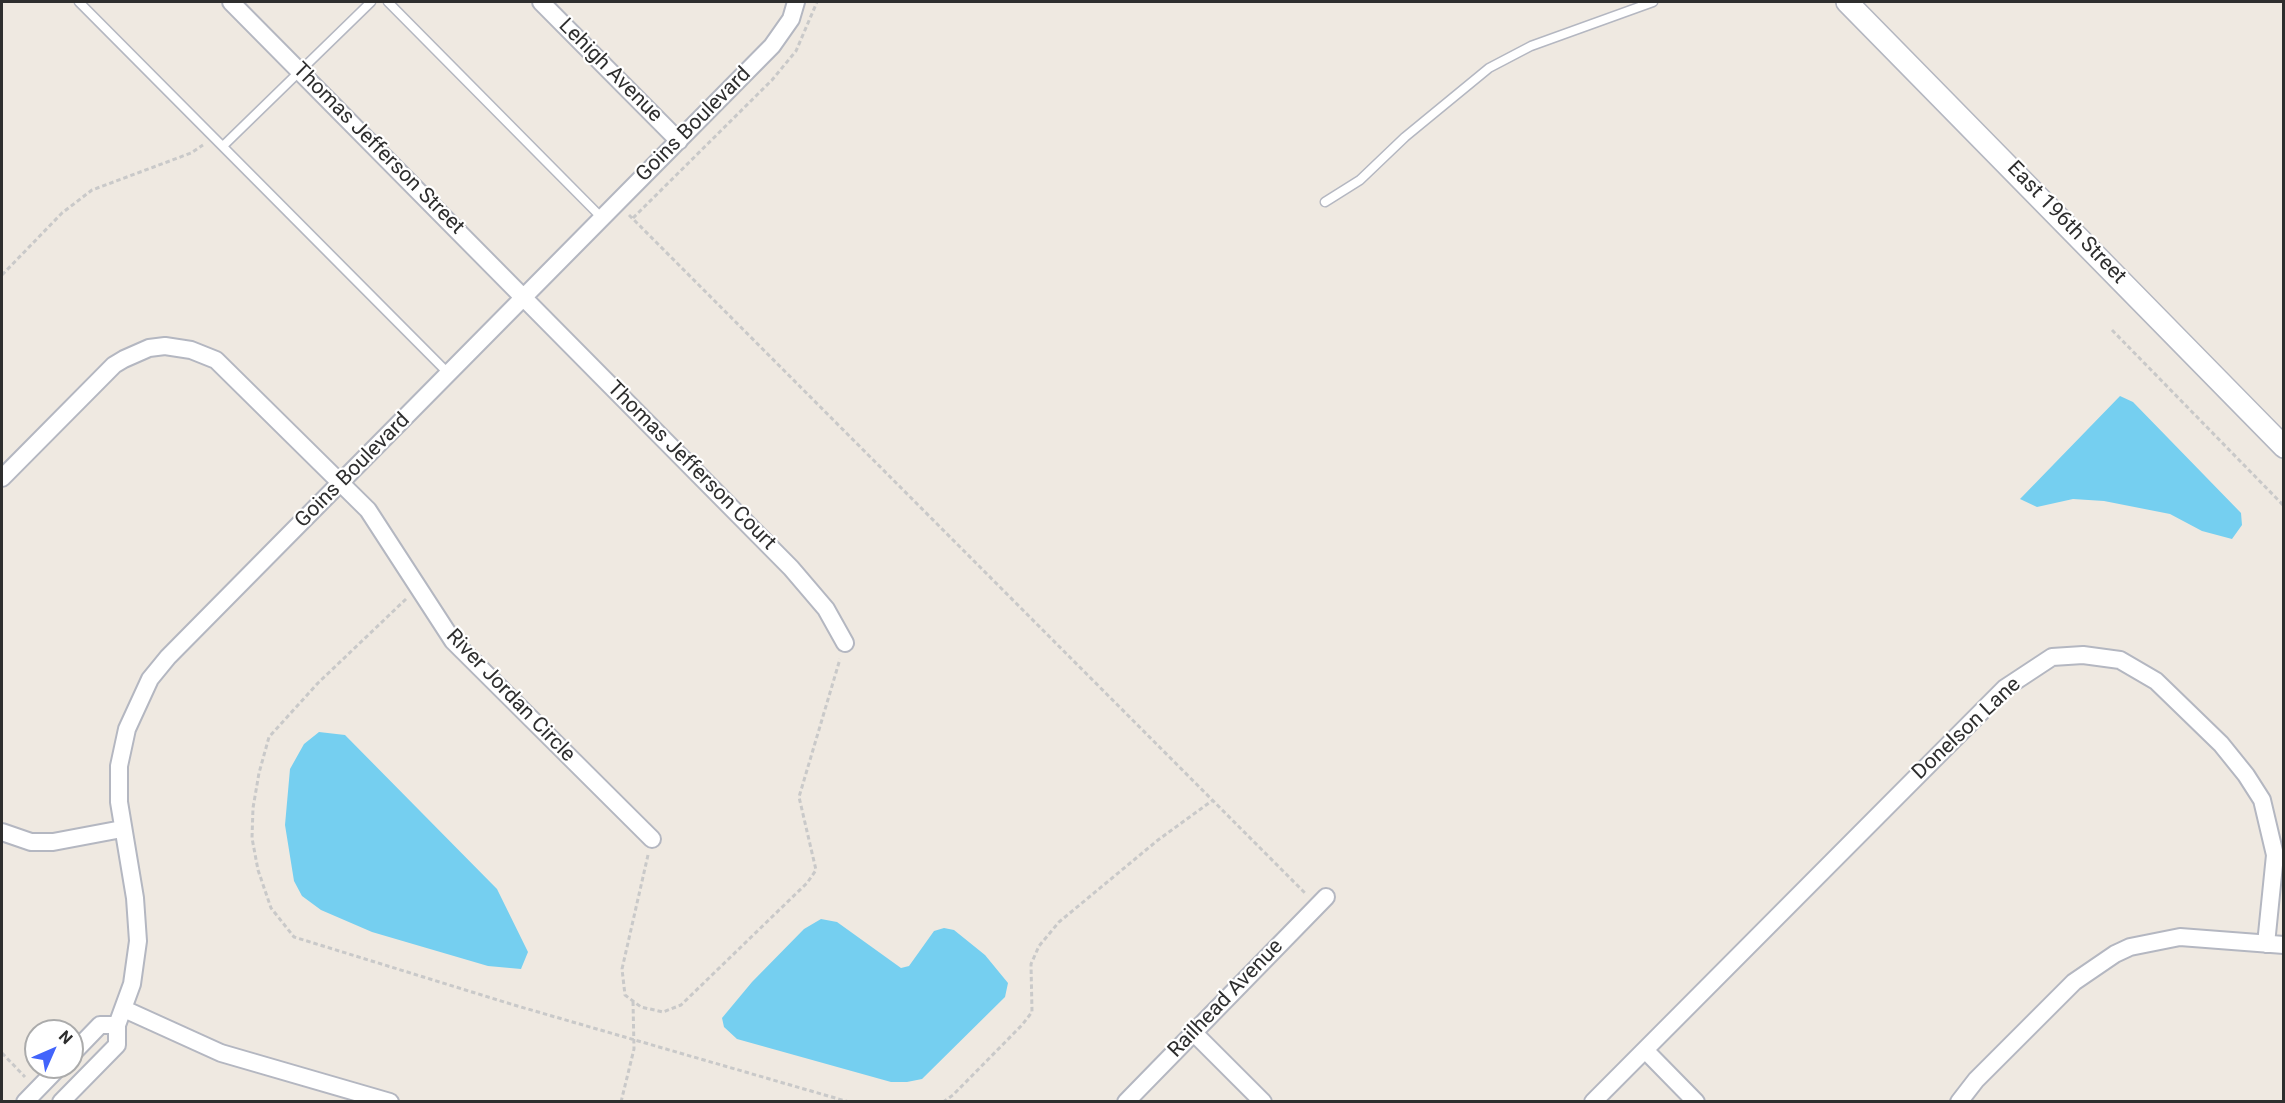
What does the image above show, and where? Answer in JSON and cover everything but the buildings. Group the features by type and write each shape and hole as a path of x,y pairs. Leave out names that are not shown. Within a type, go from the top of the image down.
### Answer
{"street":[{"name":"Thomas Jefferson Street","path":"231,2 524,297"},
{"name":"Lehigh Avenue","path":"541,2 679,141"},
{"name":"Goins Boulevard","path":"61,1101 117,1045 117,1025 124,1010 135,965 138,920 122,829 118,784 121,747 150,679 168,657 772,46 791,19 796,2"},
{"name":"East 196th Street","path":"1847,2 2283,447"},
{"name":"Thomas Jefferson Court","path":"524,297 799,576 826,609 845,644"},
{"name":"River Jordan Circle","path":"2,478 114,365 134,353 165,346 191,350 216,360 341,483 378,524 445,630 459,647 652,839"},
{"name":"Donelson Lane","path":"1593,1101 2005,688 2052,657 2083,656 2120,660 2156,681 2221,744 2246,775 2262,800 2275,855 2266,944"},
{"path":"2,832 16,839 42,842 122,829"},
{"name":"Railhead Avenue","path":"1126,1101 1322,902"},
{"path":"1959,1101 1994,1062 2074,982 2115,954 2130,947 2180,937 2283,945"},
{"path":"124,1010 221,1053 390,1101"},
{"path":"84,1042 100,1025 117,1025"},
{"path":"1194,1032 1263,1101"},
{"path":"1645,1050 1696,1101"},
{"path":"25,1101 47,1079"}],"lane":[{"path":"79,2 449,374"},
{"path":"223,147 371,2"},
{"path":"388,2 602,218"},
{"path":"1325,202 1360,180 1405,137 1489,68 1531,46 1653,2"}],"path":[{"path":"633,218 772,80 796,51 817,2"},
{"path":"2,274 62,213 92,190 191,153 215,138"},
{"path":"617,203 1213,800 1322,902"},
{"path":"2112,330 2283,506"},
{"path":"418,588 318,683 286,716 269,738 259,773 252,838 258,870 271,908 294,937 315,946 849,1101"},
{"path":"652,839 622,969 625,995 641,1007 663,1012 681,1005 807,883 816,870 799,797 845,644"},
{"path":"943,1101 953,1095 1032,1012 1031,964 1040,946 1059,922 1158,840 1213,800"},
{"path":"621,1101 634,1040 633,1000"}],"water":[{"path":"2120,396 2133,402 2241,513 2242,525 2232,539 2202,531 2170,514 2104,501 2073,499 2037,507 2020,499"},
{"path":"319,732 345,735 497,889 528,952 521,969 488,966 372,932 321,910 302,896 294,881 285,825 290,769 304,744"},
{"path":"821,919 837,922 901,968 909,966 934,931 944,928 954,930 985,955 1008,983 1005,997 922,1079 907,1082 891,1082 737,1039 724,1027 722,1018 752,982 804,929"}]}
